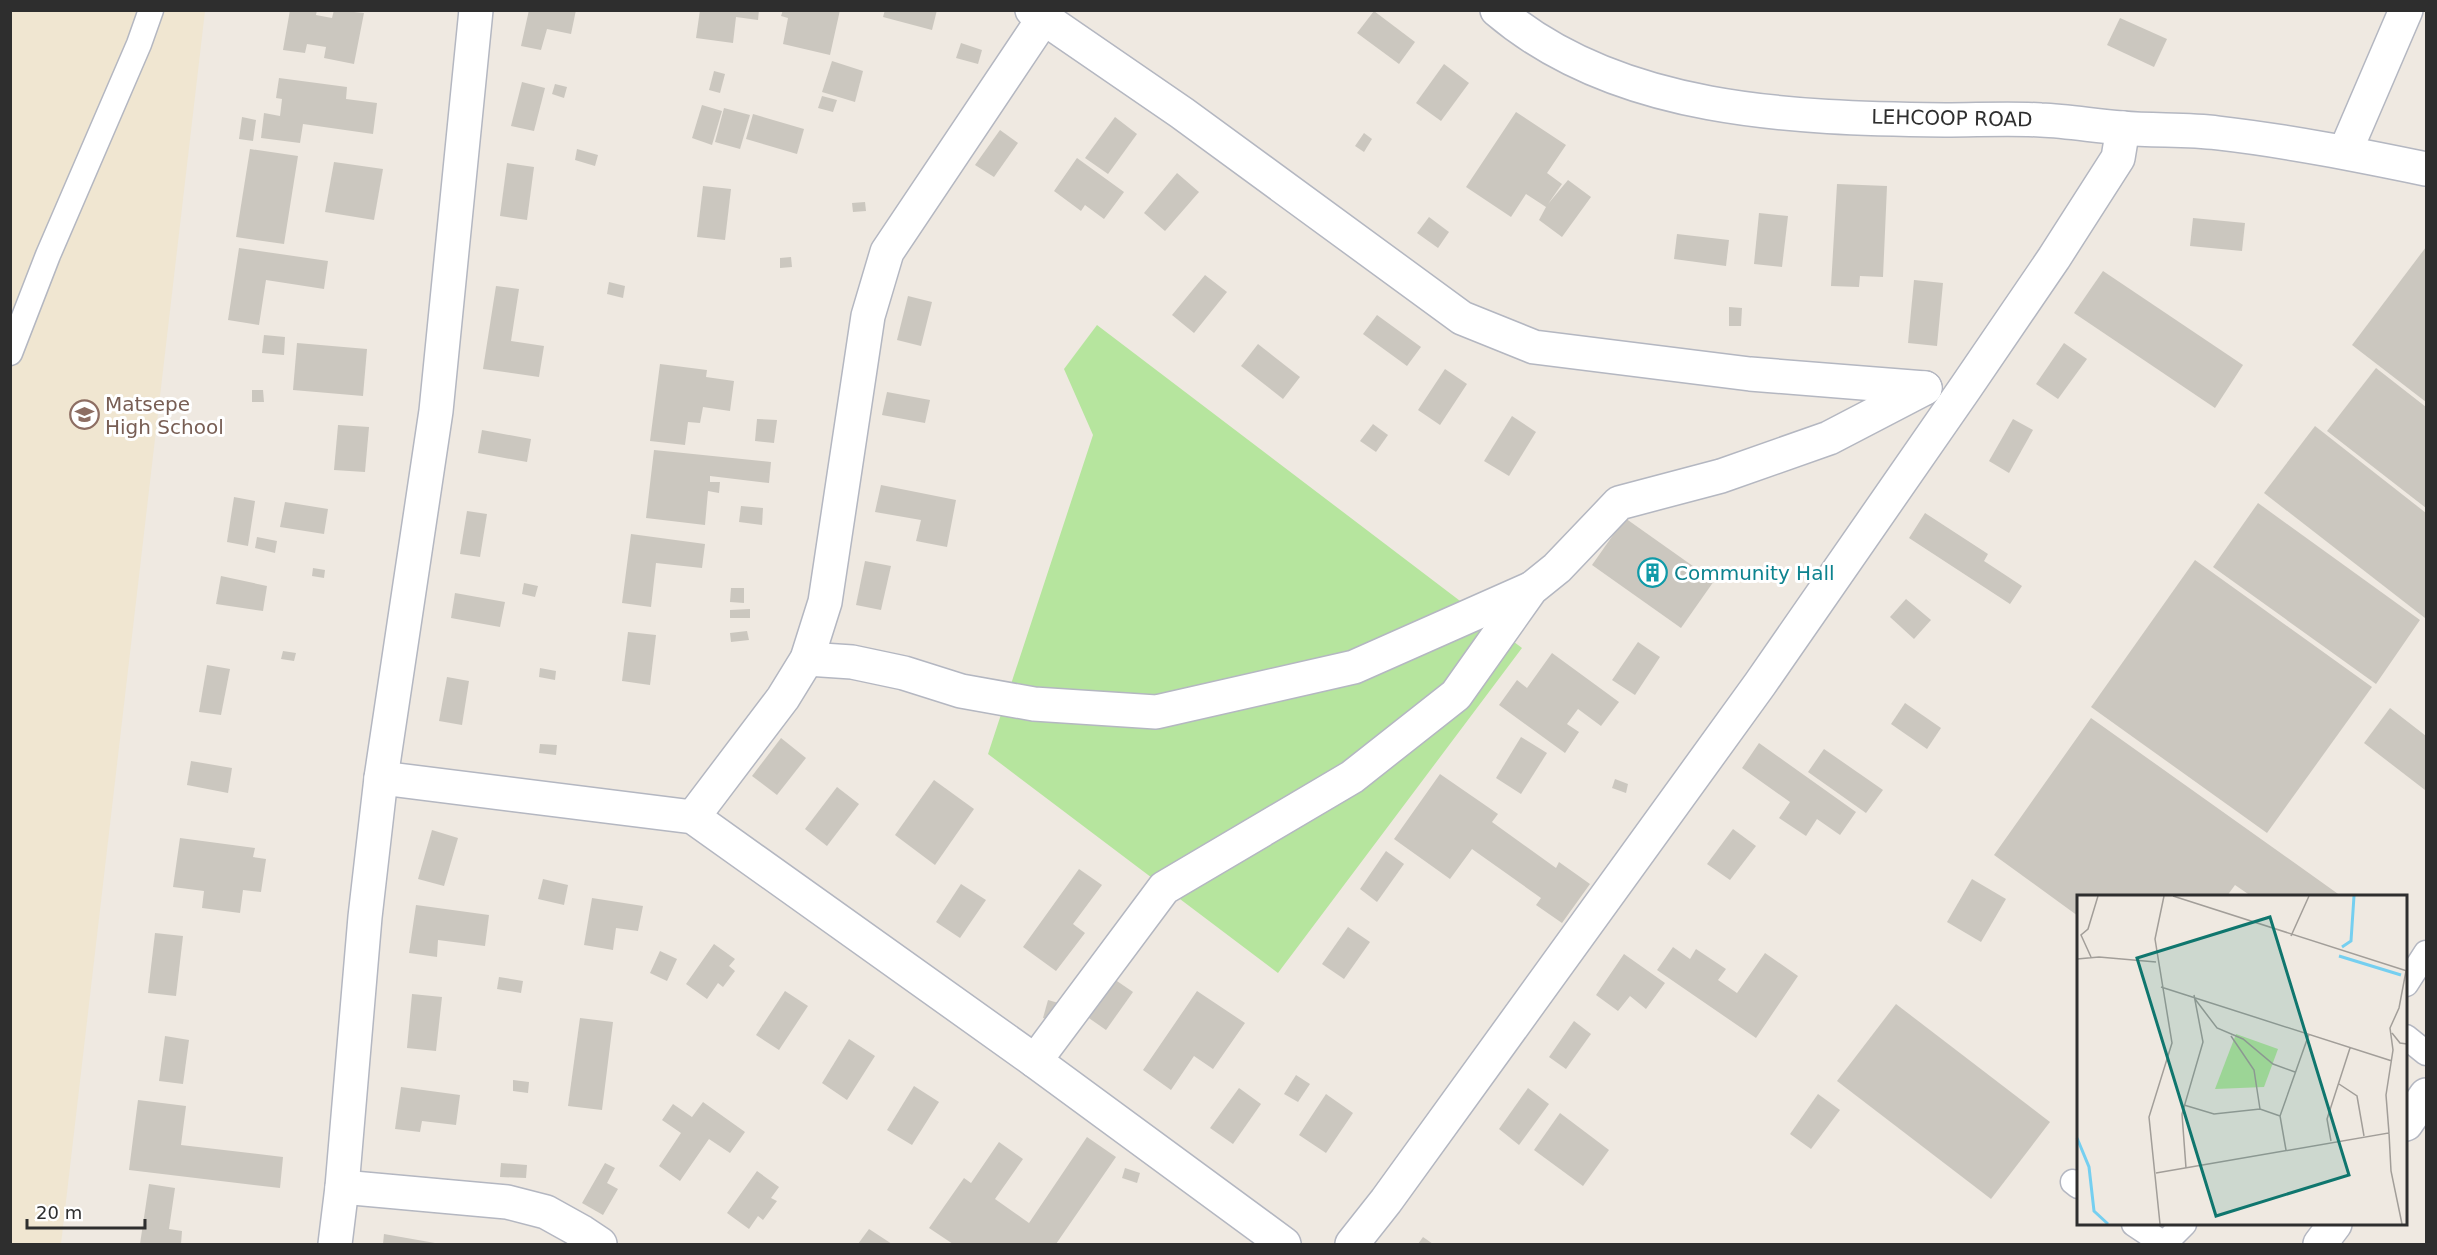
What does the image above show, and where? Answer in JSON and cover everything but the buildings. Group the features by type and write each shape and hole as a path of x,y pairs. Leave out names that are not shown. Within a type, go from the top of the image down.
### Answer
{"street":[{"path":"335,1245 342,1187 364,917 381,778 436,411 476,10"},
{"name":"LEHCOOP ROAD","path":"1497,10 1554,52 1610,78 1671,95 1723,105 1824,115 1943,120 2040,120 2123,128 2216,133 2345,152 2427,169"},
{"path":"2345,152 2406,10"},
{"path":"693,817 783,698 807,659 825,602 868,316 887,252 1038,15 1182,113 1462,318 1534,347 1750,374 1925,388 1966,387"},
{"path":"1352,1245 1386,1202 1760,684 1966,387 2054,258 2118,158 2123,128"},
{"path":"1035,1061 1164,888 1352,777 1456,695 1532,588 1557,567 1619,503 1721,476 1829,438 1925,388"},
{"path":"807,659 852,662 904,673 961,691 1034,704 1156,712 1354,666 1532,588"},
{"path":"381,778 693,817 1035,1061 1284,1245"},
{"path":"2407,1123 2427,1095"},
{"path":"342,1187 507,1202 546,1212 600,1245"},
{"path":"2320,1245 2334,1225"}],"lane":[{"path":"10,353 48,255 139,44 151,10"},
{"path":"2407,983 2427,953"},
{"path":"2407,1038 2427,1053"},
{"path":"2136,1225 2164,1244 2183,1225"}],"shaded area":[{"name":"Matsepe High School","path":"10,11 205,11 61,1244 10,1244"}],"green space":[{"path":"1097,325 1522,648 1278,973 988,754 1093,435 1064,369"}],"place":[{"name":"Matsepe High School","path":"84,415"},
{"name":"Community Hall","path":"1653,573"}]}
